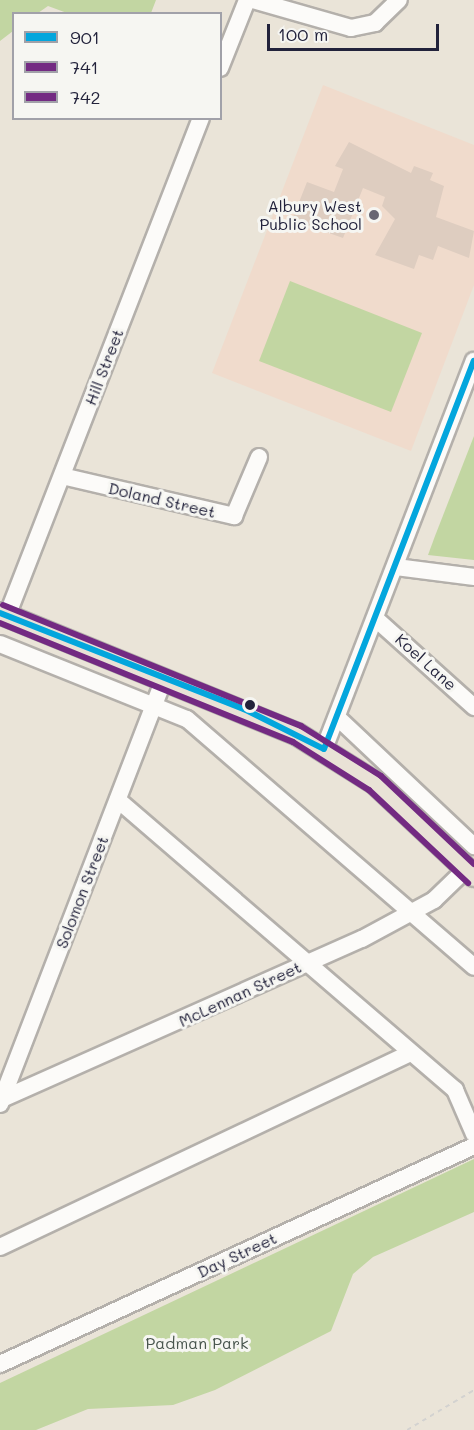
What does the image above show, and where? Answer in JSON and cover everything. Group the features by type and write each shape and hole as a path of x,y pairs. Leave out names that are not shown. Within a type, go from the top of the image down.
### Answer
{"main road":[{"path":"4,614 263,717 324,749 375,783 470,872"}],"street":[{"path":"222,63 247,0"},
{"path":"253,0 351,28 375,23 399,0"},
{"name":"Hill Street","path":"4,614 62,476 200,120"},
{"path":"324,749 338,718 474,361"},
{"name":"Doland Street","path":"62,476 234,516 259,457"},
{"path":"396,567 474,577"},
{"name":"Koel Lane","path":"376,619 474,706"},
{"path":"0,644 154,702 200,728 474,966"},
{"name":"Solomon Street","path":"1,1102 164,678"},
{"path":"338,718 474,846"},
{"path":"118,800 455,1090 474,1134"},
{"name":"McLennan Street","path":"1,1102 308,963 413,912 470,872"},
{"path":"0,1247 411,1053"},
{"name":"Day Street","path":"0,1364 474,1146"}],"path":[{"path":"407,1430 474,1390"}],"shaded area":[{"name":"Albury West Public School","path":"323,85 474,145 474,285 411,451 212,373"}],"green space":[{"path":"0,0 156,0 151,12 64,12 48,6 39,12 12,12 12,32 0,41"},
{"path":"290,281 422,333 391,412 259,361"},
{"path":"474,436 474,560 428,555 435,536"},
{"name":"Padman Park","path":"474,1159 474,1212 373,1257 353,1274 331,1331 215,1390 173,1405 88,1409 36,1430 0,1430 0,1383"}],"building":[{"path":"349,142 411,173 414,166 433,173 430,180 444,186 436,217 474,231 469,258 438,246 433,260 419,255 414,269 375,255 395,219 382,206 385,197 363,188 343,238 292,220 307,182 334,192 343,169 335,166"}],"transit line":[{"name":"901","path":"0,613 244,709 324,749 474,361"},
{"name":"742","path":"3,605 301,726 381,776 474,864"},
{"name":"741","path":"0,623 293,742 369,790 468,883"}],"place":[{"name":"Albury West Public School","path":"374,215"}]}
